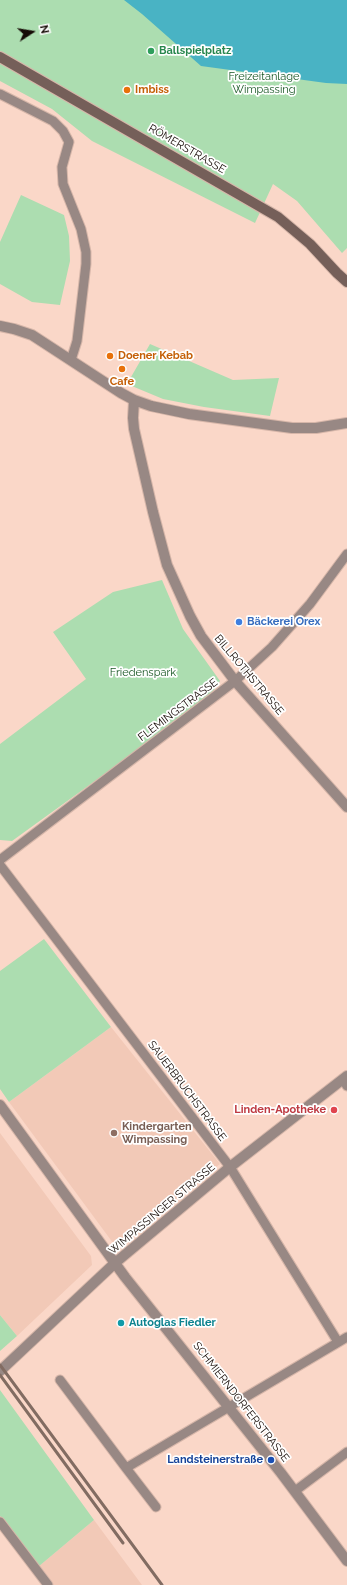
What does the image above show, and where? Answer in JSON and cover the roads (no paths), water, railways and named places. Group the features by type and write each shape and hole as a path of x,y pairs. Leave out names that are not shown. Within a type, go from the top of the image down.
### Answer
{"main road":[{"name":"RÖMERSTRASSE","path":"0,57 278,217 310,244 347,282"}],"street":[{"path":"0,94 53,121 63,131 69,142 62,166 63,184 81,229 85,247 86,264 77,341 71,360"},
{"path":"0,326 32,335 114,389 134,400 164,409 292,428 316,428 347,423"},
{"name":"BILLROTHSTRASSE","path":"134,400 134,429 153,512 168,565 190,616 201,636 235,681 347,807"},
{"name":"FLEMINGSTRASSE","path":"0,860 235,681 272,647 310,604 347,554"},
{"name":"SAUERBRUCHSTRASSE","path":"0,865 230,1167 338,1342"},
{"name":"WIMPASSINGER STRASSE","path":"0,1371 115,1263 230,1167 346,1080"},
{"name":"SCHMIERNDORFERSTRASSE","path":"0,1105 115,1263 230,1407 347,1561"},
{"path":"126,1468 347,1337"},
{"path":"60,1380 156,1507"},
{"path":"295,1491 347,1452"},
{"path":"0,1522 48,1585"}],"water":[{"path":"124,0 347,0 347,84 326,83 201,66"}],"railway":[{"path":"0,1365 162,1585"},
{"path":"0,1375 123,1543"}],"place":[{"name":"Ballspielplatz","path":"151,51"},
{"name":"Imbiss","path":"127,90"},
{"name":"Doener Kebab","path":"110,356"},
{"name":"Cafe","path":"122,369"},
{"name":"Bäckerei Orex","path":"239,622"},
{"name":"Linden-Apotheke","path":"334,1110"},
{"name":"Kindergarten Wimpassing","path":"114,1133"},
{"name":"Autoglas Fiedler","path":"121,1323"},
{"name":"Landsteinerstraße","path":"271,1460"}],"park label":[{"name":"Freizeitanlage Wimpassing","path":"264,83"},
{"name":"Friedenspark","path":"143,673"}]}
